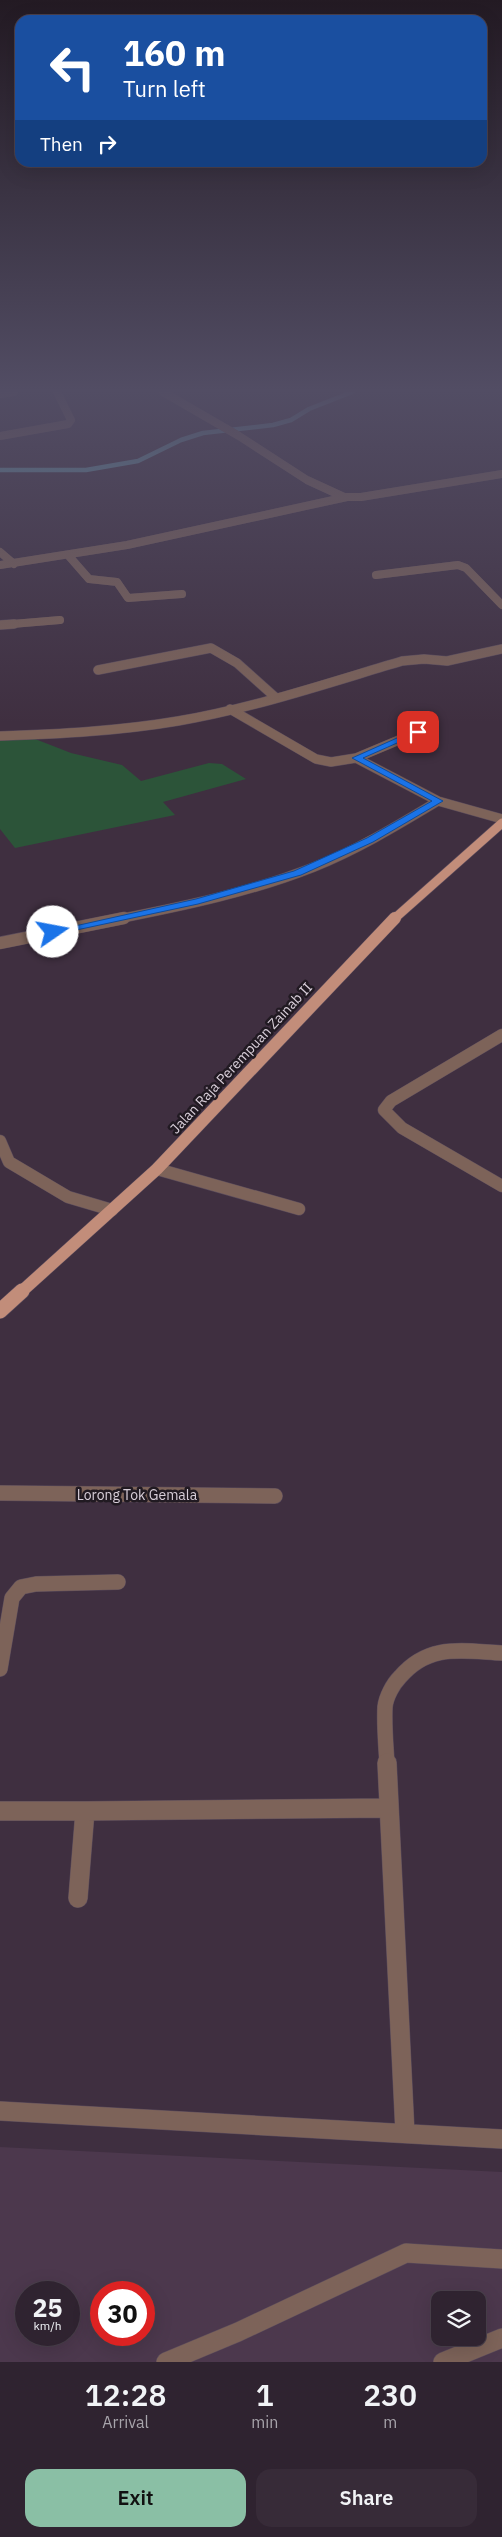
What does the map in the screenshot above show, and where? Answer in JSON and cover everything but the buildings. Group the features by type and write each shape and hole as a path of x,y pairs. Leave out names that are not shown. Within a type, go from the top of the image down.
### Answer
{"main road":[{"name":"Jalan Raja Perempuan Zainab II","path":"0,1311 6,1299 112,1210 157,1169 390,923 502,821"}],"street":[{"path":"0,565 127,545 323,502"},
{"path":"0,552 14,564"},
{"path":"68,555 89,579 117,582 128,598 137,599 182,594"},
{"path":"376,575 446,564 458,565 466,568 502,605"},
{"path":"0,625 60,620"},
{"path":"98,670 211,648 221,651 275,696"},
{"path":"0,736 128,728 179,721 230,710 402,661 424,659 447,661 502,649"},
{"path":"230,710 316,759 331,762 356,758 418,732"},
{"path":"356,758 438,801 502,821"},
{"path":"0,943 198,902 298,873 370,840 438,801"},
{"path":"502,1035 391,1101 384,1110 402,1128 502,1186"},
{"path":"1,1146 9,1162 68,1197 112,1210"},
{"path":"157,1169 299,1209"},
{"name":"Lorong Tok Gemala","path":"0,1494 275,1496"},
{"path":"0,1669 12,1598 21,1587 36,1584 118,1582"},
{"path":"405,2133 388,1808 385,1704 395,1682 409,1666 423,1657 443,1650 502,1654"},
{"path":"0,1812 388,1808"},
{"path":"78,1898 85,1811"},
{"path":"0,2111 502,2138"},
{"path":"166,2362 238,2332 406,2253 502,2259"},
{"path":"443,2362 502,2338"}],"shaded area":[{"path":"0,2147 502,2172 502,2362 0,2362"}],"green space":[{"path":"30,737 71,753 122,765 141,781 209,763 222,764 246,779 163,802 175,815 15,848 0,829 0,738"}],"route":[{"path":"53,932 198,902 298,873 370,840 438,801 356,758 418,732"}]}
